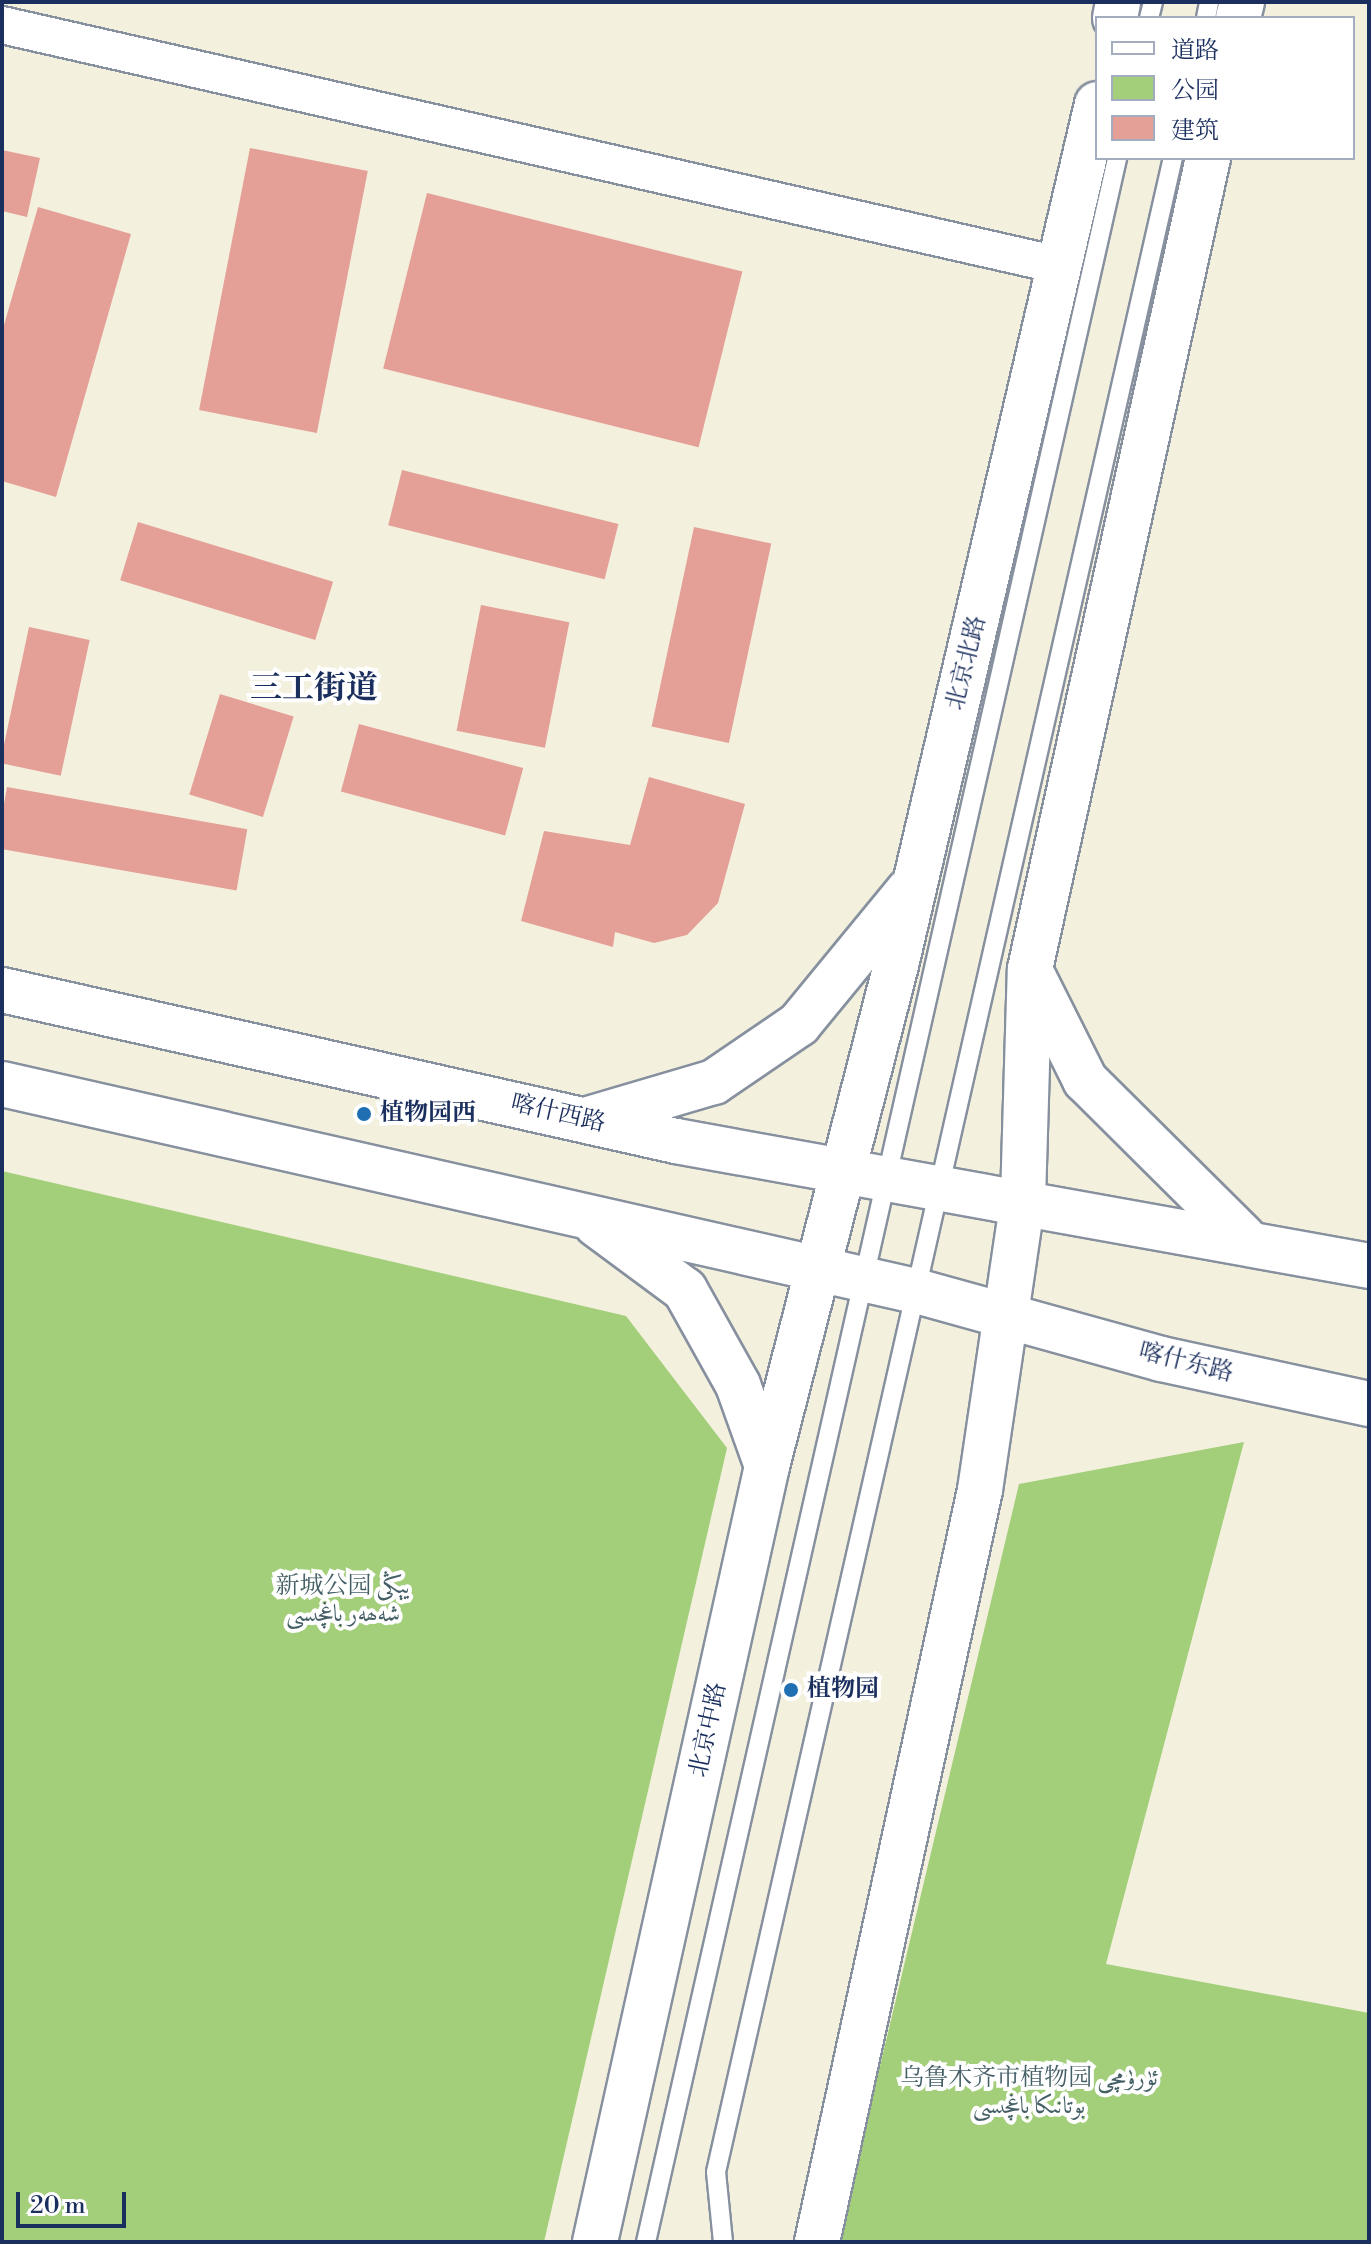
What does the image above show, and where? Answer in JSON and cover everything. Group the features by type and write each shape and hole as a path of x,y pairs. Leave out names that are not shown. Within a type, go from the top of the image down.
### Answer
{"main road":[{"name":"北京北路","path":"827,1219 913,885 1063,266 1095,114"},
{"path":"817,2242 980,1490 1023,1200 1030,969 1208,160"},
{"path":"584,1120 714,1082 799,1024 913,885"},
{"path":"1030,969 1085,1080 1243,1237"},
{"name":"喀什西路","path":"2,990 584,1120 1023,1200"},
{"path":"2,1084 1005,1312"},
{"path":"1023,1200 1243,1237 1369,1266"},
{"path":"581,1214 685,1290 738,1385 767,1466"},
{"name":"北京中路","path":"595,2242 767,1466 827,1219"},
{"name":"喀什东路","path":"1005,1312 1161,1359 1369,1404"}],"street":[{"path":"2,25 1063,266"}],"lane":[{"path":"646,2242 861,1278 1117,160"},
{"path":"723,2242 716,2172 920,1292 1173,160"}],"green space":[{"name":"新城公园 يېڭى شەھەر باغچىسى","path":"2,1171 626,1316 727,1448 544,2242 2,2242"},
{"name":"乌鲁木齐市植物园 ئۈرۈمچى بوتانىكا باغچىسى","path":"1244,1442 1106,1964 1369,2013 1369,2242 838,2242 1019,1484"}],"building":[{"path":"250,148 368,171 317,433 199,410"},
{"path":"2,150 40,158 27,217 2,211"},
{"path":"427,193 742,272 699,447 383,369"},
{"path":"38,207 131,234 56,497 2,481 2,332"},
{"path":"402,470 618,524 605,579 388,525"},
{"path":"138,522 333,582 315,640 120,580"},
{"path":"694,527 771,543 729,743 652,727"},
{"path":"481,605 569,622 545,748 457,731"},
{"path":"29,627 90,640 61,776 2,763"},
{"path":"220,694 294,717 263,817 189,794"},
{"path":"359,724 523,768 505,836 341,792"},
{"path":"649,777 745,804 718,903 687,935 654,943 615,932 613,947 521,921 544,831 630,845"},
{"path":"7,787 247,829 237,890 2,849 2,815"}],"place":[{"name":"植物园西","path":"364,1114"},
{"name":"植物园","path":"791,1690"}],"district":[{"name":"三工街道","path":"314,688"}]}
